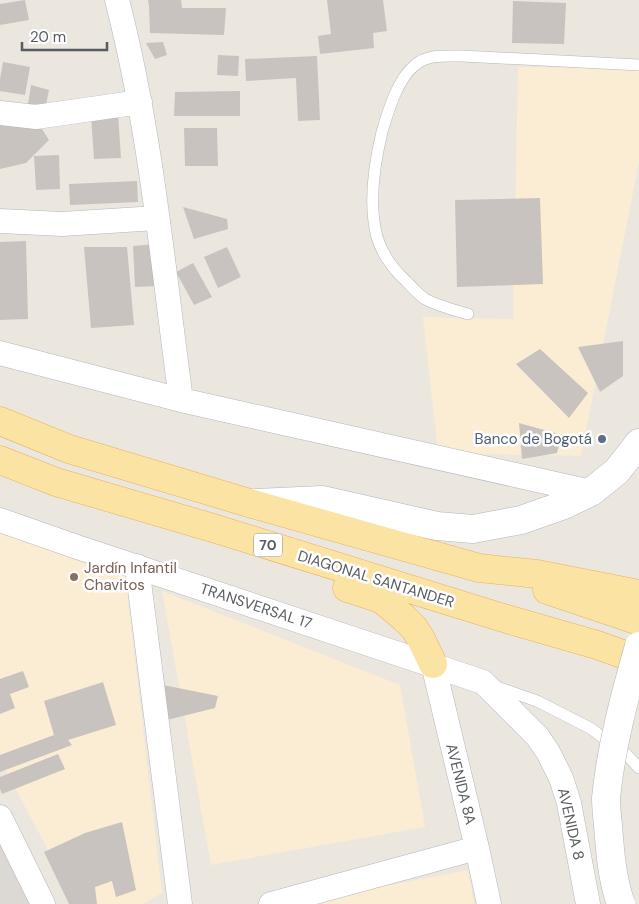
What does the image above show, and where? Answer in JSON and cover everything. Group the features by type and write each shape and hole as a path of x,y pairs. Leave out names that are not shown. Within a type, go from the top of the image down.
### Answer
{"main road":[{"name":"70","path":"0,421 69,450 479,568 537,574 639,594"},
{"name":"DIAGONAL SANTANDER","path":"0,460 56,482 597,645 639,660"},
{"path":"213,528 240,552 381,599 414,628 433,664"},
{"path":"479,568 639,621"}],"street":[{"path":"116,0 140,102 181,400"},
{"path":"0,113 36,117 140,102"},
{"path":"0,221 62,224 157,218"},
{"path":"0,353 181,400 591,492"},
{"path":"249,503 322,500 437,526 473,530 521,520 564,505 591,492 617,471 639,443"},
{"name":"TRANSVERSAL 17","path":"0,520 483,682"},
{"path":"137,566 180,904"},
{"path":"621,904 616,891 609,846 606,800 612,754 628,682 639,646"},
{"name":"AVENIDA 8A","path":"433,664 489,904"},
{"name":"AVENIDA 8","path":"483,682 537,736 548,752 561,778 569,802 588,904"},
{"path":"0,817 43,904"},
{"path":"271,904 477,848"}],"lane":[{"path":"468,314 442,306 425,298 400,276 390,263 378,239 374,212 375,162 391,104 404,76 414,65 434,56 639,65"},
{"path":"483,682 537,701 590,728 628,755 639,768"}],"shaded area":[{"path":"518,67 639,69 639,162 581,456 440,453 437,444 423,317 513,319"},
{"path":"0,532 125,573 162,893 143,904 77,904 0,760"},
{"path":"162,591 400,685 425,827 211,865"},
{"path":"0,821 45,904 0,904"},
{"path":"468,870 474,904 293,904"}],"building":[{"path":"25,0 29,20 0,25 0,4"},
{"path":"148,0 181,0 182,8 226,8 224,35 150,33"},
{"path":"327,0 383,0 387,31 373,33 374,48 320,54 318,36 331,34"},
{"path":"513,1 566,3 564,44 512,43"},
{"path":"163,42 167,55 155,59 146,43"},
{"path":"218,55 239,56 238,76 217,75"},
{"path":"317,56 320,120 298,121 296,78 246,81 245,59"},
{"path":"3,62 30,67 25,95 0,91"},
{"path":"31,85 49,90 46,105 28,104"},
{"path":"240,91 240,116 174,116 175,92"},
{"path":"118,114 121,158 94,159 91,116"},
{"path":"0,123 40,126 49,140 26,163 0,169"},
{"path":"184,128 217,128 218,166 185,166"},
{"path":"59,155 60,189 36,190 34,156"},
{"path":"137,181 138,202 70,205 69,184"},
{"path":"540,198 543,284 457,287 455,200"},
{"path":"183,207 227,219 228,229 194,239"},
{"path":"26,241 28,319 0,320 0,242"},
{"path":"156,244 158,286 135,287 133,246"},
{"path":"84,247 127,247 134,325 91,328"},
{"path":"227,247 241,277 218,288 204,257"},
{"path":"193,263 212,297 194,305 176,272"},
{"path":"623,341 623,376 600,392 578,347"},
{"path":"540,349 588,393 569,418 516,364"},
{"path":"519,423 562,435 557,453 522,459"},
{"path":"23,671 29,687 10,694 15,708 0,714 0,679"},
{"path":"103,682 116,725 68,740 72,745 0,772 0,755 54,735 44,701"},
{"path":"158,684 218,696 215,708 163,721"},
{"path":"58,754 65,769 2,794 0,777"},
{"path":"122,822 136,890 116,897 112,881 95,887 97,904 69,904 44,852 85,833"}],"place":[{"name":"Banco de Bogotá","path":"602,439"},
{"name":"Jardín Infantil Chavitos","path":"74,577"}]}
